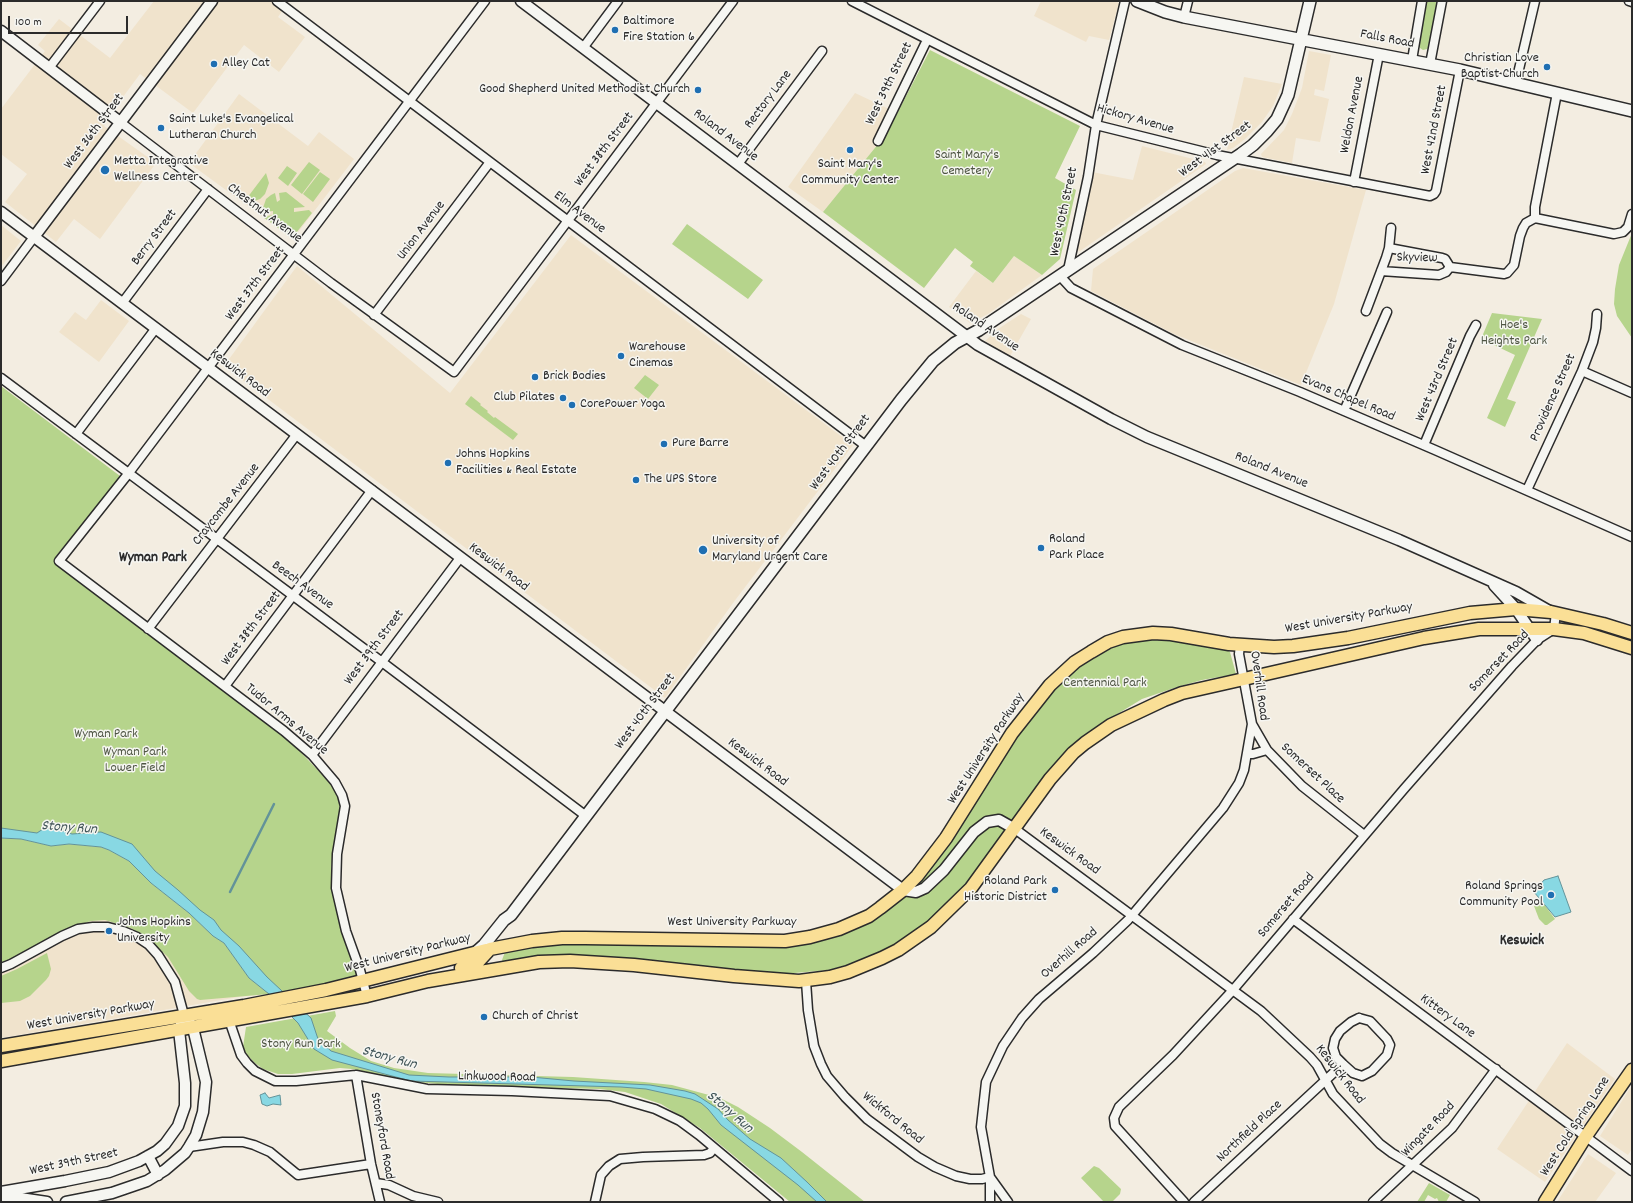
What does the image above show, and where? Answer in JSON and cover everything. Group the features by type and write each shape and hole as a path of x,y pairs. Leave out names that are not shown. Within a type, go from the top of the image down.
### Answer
{"main road":[{"name":"Falls Road","path":"1138,1 1164,12 1184,17 1460,70 1516,82 1632,111"},
{"name":"West 41st Street","path":"1064,273 1261,138 1281,112 1288,95 1310,1"},
{"name":"West 40th Street","path":"490,949 508,924 512,915 586,816 924,371 944,352 1064,273"},
{"name":"West University Parkway","path":"1,1061 229,1021 245,1012 344,986 362,976 525,942 562,938 785,941 810,937 839,929 869,916 903,890 922,870 943,843 1024,716 1050,685 1075,662 1108,642 1123,637 1142,634 1171,634 1240,645 1274,647 1310,645 1442,617 1485,611 1516,609 1554,613"},
{"name":"Roland Avenue","path":"1554,613 1603,624 1632,633"},
{"name":"West University Parkway","path":"1,1046 225,1008 245,1012 344,1000 428,981 539,962 570,961 634,965 767,979 806,981 830,977 866,966 898,950 932,927 971,888 1050,779 1073,753 1097,734 1142,709 1182,693 1244,678 1457,632 1479,629 1529,628"},
{"path":"1529,628 1554,629 1584,633 1632,648"},
{"name":"West 40th Street","path":"475,953 484,945 504,920 512,915"},
{"path":"428,981 474,964 483,958 490,949"},
{"name":"West Cold Spring Lane","path":"1545,1202 1586,1136 1632,1070"}],"street":[{"path":"49,68 100,1"},
{"name":"West 36th Street","path":"1,281 212,1"},
{"name":"Elm Avenue","path":"277,1 866,446"},
{"name":"West 37th Street","path":"59,561 128,474 485,1"},
{"name":"Roland Avenue","path":"521,1 978,345 1033,377 1141,434 1399,540 1531,599 1554,613"},
{"path":"584,48 618,1"},
{"name":"West 38th Street","path":"454,372 734,1"},
{"name":"Hickory Avenue","path":"852,1 1096,125 1185,147 1354,182 1430,196 1434,194"},
{"name":"West 40th Street","path":"1064,273 1088,177 1096,125 1125,1"},
{"path":"1184,17 1188,1"},
{"path":"1412,60 1422,1"},
{"path":"1430,64 1442,1"},
{"path":"1516,82 1535,1"},
{"name":"Chestnut Avenue","path":"1,31 374,315 454,372"},
{"name":"West 39th Street","path":"878,141 928,40"},
{"name":"Rectory Lane","path":"738,164 822,51"},
{"name":"Weldon Avenue","path":"1354,182 1379,54"},
{"name":"West 42nd Street","path":"1434,194 1460,70"},
{"path":"1557,92 1535,207 1535,218 1614,234 1619,234 1625,231 1631,218"},
{"name":"Union Avenue","path":"374,315 490,162"},
{"name":"Berry Street","path":"123,302 208,189"},
{"name":"Keswick Road","path":"1,212 123,302 460,558 903,890 916,892 925,888 944,870 974,832 987,822 999,820 1015,829 1261,1011 1316,1065 1333,1094 1380,1144 1413,1166 1475,1202"},
{"name":"Skyview","path":"1450,267 1504,274 1507,273 1514,265 1523,228 1526,223 1535,218"},
{"name":"Skyview","path":"1366,311 1382,271 1389,248 1391,228"},
{"name":"Skyview","path":"1389,248 1442,258 1445,259 1450,267"},
{"name":"Skyview","path":"1382,271 1438,275 1446,272 1450,267"},
{"name":"Evans Chapel Road","path":"1064,273 1071,288 1162,336 1424,445 1632,538"},
{"path":"1344,411 1387,312"},
{"name":"Providence Street","path":"1527,490 1582,371 1593,342 1597,314"},
{"name":"West 43rd Street","path":"1424,445 1476,325"},
{"path":"76,434 156,328"},
{"path":"1582,371 1632,393"},
{"name":"Beech Avenue","path":"1,378 586,816"},
{"name":"Craycombe Avenue","path":"148,629 297,434"},
{"name":"West 38th Street","path":"225,686 372,490"},
{"name":"West 39th Street","path":"312,755 460,558"},
{"name":"Tudor Arms Avenue","path":"59,561 284,731 312,755 335,782 342,795 344,806 337,854 336,888 346,931 362,976 367,996"},
{"name":"Roland Avenue","path":"1490,581 1516,609 1537,640"},
{"path":"1554,613 1554,629"},
{"name":"Somerset Road","path":"1184,1202 1115,1126 1114,1118 1119,1107 1173,1055 1233,990 1493,687 1537,640 1554,629"},
{"name":"Overhill Road","path":"990,1202 990,1177 981,1127 986,1082 1003,1046 1022,1018 1039,998 1093,953 1132,915 1213,820 1233,794 1244,770 1252,724 1239,654 1240,645"},
{"name":"Somerset Place","path":"1252,724 1267,750 1302,786 1364,836"},
{"path":"1247,754 1267,750"},
{"name":"Kittery Lane","path":"1293,919 1632,1171"},
{"path":"1,968 62,936 78,930 93,927 123,931 137,937 149,945 158,955 175,982 184,1015 193,1028 206,1082 203,1112 196,1135 185,1153 158,1175 147,1181 112,1193 66,1202"},
{"name":"Wickford Road","path":"806,981 808,1010 814,1046 827,1076 845,1097 867,1119 918,1157 935,1167 956,1176 970,1179 990,1177"},
{"name":"Linkwood Road","path":"225,1008 241,1055 255,1071 275,1081 285,1082 356,1075 427,1089 512,1091 610,1096 655,1109 689,1128 779,1202"},
{"name":"West 39th Street","path":"1,1192 109,1172 125,1167 148,1156 165,1144 178,1126 183,1112 185,1083 179,1030 184,1015"},
{"path":"1359,1018 1370,1021 1387,1039 1390,1045 1386,1055 1372,1071 1366,1075 1357,1075 1342,1064 1336,1057 1333,1044 1340,1031 1351,1022 1359,1018"},
{"name":"Northfield Place","path":"1194,1202 1342,1064"},
{"name":"Wingate Road","path":"1373,1202 1452,1128 1496,1069"},
{"name":"Stoneyford Road","path":"356,1075 371,1164 380,1202"},
{"path":"189,1147 223,1142 243,1142 254,1144 270,1152 298,1175 308,1175 371,1164"},
{"path":"595,1202 601,1175 609,1166 620,1159 704,1156 710,1153 714,1148"},
{"path":"148,1156 158,1175"},
{"path":"990,1177 1008,1202"},
{"path":"376,1183 389,1185 413,1196 438,1202"},
{"name":"West 39th Street","path":"1,1201 20,1198 47,1202"}],"shaded area":[{"path":"154,1 289,1 278,17 305,37 279,72 244,45 193,113 140,74 117,105 104,126 156,163 100,239 74,219 56,242 5,202 27,174 1,154 1,109 45,51 38,45 59,19 110,58"},
{"path":"1041,1 1115,1 1119,3 1109,40 1089,36 1086,42 1034,16"},
{"path":"1309,51 1331,55 1324,91 1315,89 1314,95 1329,99 1320,142 1296,138 1292,163 1262,157 1261,154 1284,130 1292,114 1302,88"},
{"path":"1244,77 1282,84 1273,106 1262,122 1245,139 1233,148 1227,150"},
{"path":"855,93 889,109 879,143 823,212 788,187"},
{"path":"239,94 308,146 319,132 354,159 293,239 189,163"},
{"path":"1142,146 1205,162 1206,164 1080,251 1076,250 1092,172 1133,180"},
{"path":"1243,168 1366,190 1334,304 1301,385 1174,334 1091,291 1093,269 1235,171"},
{"path":"1,225 21,241 1,267"},
{"path":"571,235 853,445 733,603 665,698 224,366 297,266 450,393"},
{"path":"1014,256 1042,275 988,314 970,323 949,307 976,271 993,283"},
{"path":"101,300 129,321 99,362 59,332 75,312 86,320"},
{"path":"1021,314 1031,319 1010,356 985,341 998,329"},
{"name":"Johns Hopkins University","path":"1,834 175,897 278,993 239,997 1,1038"},
{"path":"1567,1043 1615,1079 1545,1182 1497,1149"},
{"path":"1630,1088 1632,1089 1632,1149 1628,1155 1600,1136"},
{"path":"1588,1154 1616,1173 1595,1202 1557,1202"}],"green space":[{"path":"1426,1 1439,1 1430,46 1423,50 1418,45"},
{"name":"Saint Mary's Cemetery","path":"930,50 1080,126 1055,178 1076,190 1060,259 1042,275 1014,256 993,283 970,266 973,262 955,248 924,288 823,212 887,133"},
{"path":"309,162 320,170 302,194 291,185"},
{"path":"287,166 297,173 288,186 278,178"},
{"path":"320,172 330,179 313,202 303,194"},
{"path":"266,173 269,183 265,194 260,199 246,204 244,202"},
{"path":"286,192 305,207 294,208 294,212 309,210 312,213 292,238 263,217 273,215 273,211 262,211 266,199 271,195 275,193 277,202 280,200 279,193"},
{"path":"687,224 763,280 748,299 672,244"},
{"path":"1632,233 1632,338 1617,316 1614,304 1619,265"},
{"name":"Hoe's Heights Park","path":"1492,313 1542,319 1507,399 1516,402 1505,427 1487,418 1515,355 1481,339"},
{"path":"645,375 659,385 648,399 634,388"},
{"name":"Wyman Park","path":"1,386 120,476 121,480 56,556 55,564 291,742 332,785 340,800 341,806 331,868 332,884 336,908 357,976 325,985 278,993 227,940 109,843 1,834"},
{"path":"471,396 494,418 495,417 518,434 513,440 465,404"},
{"name":"Centennial Park","path":"1156,636 1224,647 1230,652 1236,674 1202,680 1142,699 1084,735 1062,756 1043,779 1013,819 985,861 959,894 930,921 883,951 857,962 829,970 783,974 587,956 558,956 503,962 502,960 505,952 537,944 799,942 889,907 1005,750 1057,683 1085,659 1120,641"},
{"path":"1,838 21,839 51,846 69,844 101,847 129,861 151,883 189,913 213,936 224,943 249,978 269,994 200,1000 197,999 189,991 168,957 151,941 131,928 105,920 91,921 61,931 38,946 1,963"},
{"path":"1541,900 1555,919 1547,925 1539,919 1534,906"},
{"path":"47,953 51,969 46,980 30,996 20,1001 1,1003 1,976"},
{"name":"Stony Run Park","path":"335,1011 336,1016 327,1031 371,1061 394,1068 428,1073 573,1077 644,1082 672,1085 720,1098 738,1107 770,1128 865,1202 790,1202 700,1128 661,1104 625,1092 599,1089 448,1085 417,1082 340,1068 292,1074 278,1074 263,1069 255,1063 247,1055 243,1047 246,1027"},
{"path":"1094,1166 1099,1168 1121,1189 1120,1194 1112,1202 1104,1202 1081,1178"},
{"path":"1429,1183 1450,1195 1446,1202 1439,1202 1437,1198 1435,1199 1428,1195 1424,1202 1417,1202"}],"water":[{"name":"Stony Run","path":"1,828 37,833 43,829 54,828 72,834 101,832 132,844 155,871 200,910 214,920 221,930 239,946 267,977 311,1018 318,1039 331,1051 409,1075 449,1077 531,1077 650,1085 695,1094 718,1109 750,1139 781,1158 827,1202 817,1202 798,1185 721,1125 701,1103 691,1099 646,1089 621,1087 411,1081 332,1060 314,1049 298,1023 269,994 249,978 224,943 213,936 189,913 151,883 129,861 101,847 69,844 51,846 21,839 1,838"},
{"name":"Roland Springs Community Pool","path":"1558,876 1571,912 1555,917 1534,892 1544,880"},
{"path":"265,1093 269,1098 280,1095 281,1105 273,1104 267,1106 262,1104 260,1095"}],"waterway":[{"path":"230,892 274,804"}],"place":[{"name":"Baltimore Fire Station 6","path":"615,30"},
{"name":"Alley Cat","path":"214,64"},
{"name":"Christian Love Baptist Church","path":"1547,67"},
{"name":"Good Shepherd United Methodist Church","path":"698,90"},
{"name":"Saint Luke's Evangelical Lutheran Church","path":"161,128"},
{"name":"Saint Mary's Community Center","path":"850,150"},
{"name":"Metta Integrative Wellness Center","path":"105,170"},
{"name":"Warehouse Cinemas","path":"621,356"},
{"name":"Brick Bodies","path":"535,377"},
{"name":"Club Pilates","path":"563,398"},
{"name":"CorePower Yoga","path":"572,405"},
{"name":"Pure Barre","path":"664,444"},
{"name":"Johns Hopkins Facilities & Real Estate","path":"448,463"},
{"name":"The UPS Store","path":"636,480"},
{"name":"Roland Park Place","path":"1041,548"},
{"name":"University of Maryland Urgent Care","path":"703,550"},
{"name":"Roland Park Historic District","path":"1055,890"},
{"name":"Roland Springs Community Pool","path":"1551,895"},
{"name":"Johns Hopkins University","path":"109,931"},
{"name":"Church of Christ","path":"484,1017"}],"district":[{"name":"Wyman Park","path":"153,559"},
{"name":"Keswick","path":"1522,942"}],"park label":[{"name":"Wyman Park Lower Field","path":"135,762"}]}
